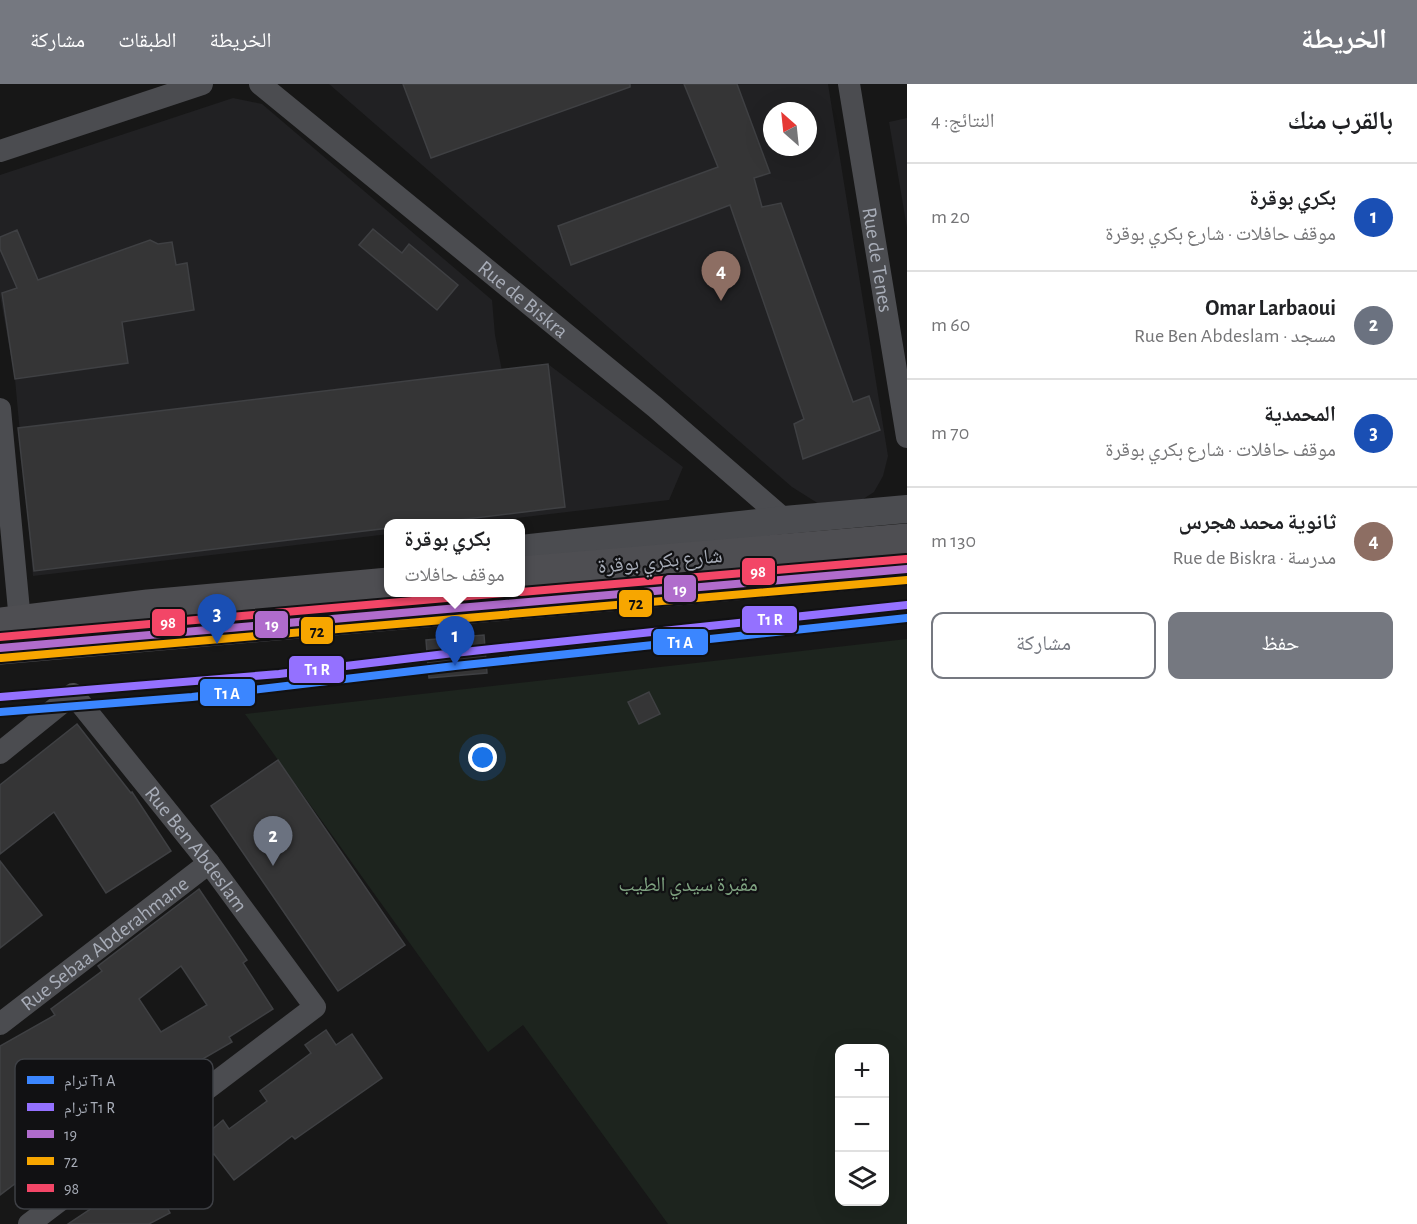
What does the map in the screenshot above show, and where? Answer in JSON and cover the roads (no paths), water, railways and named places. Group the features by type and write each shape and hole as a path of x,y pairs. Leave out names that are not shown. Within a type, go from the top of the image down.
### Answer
{"highway":[{"name":"شارع بكري بوقرة","path":"525,573 907,540"},
{"name":"شارع بكري بوقرة","path":"0,648 907,569"},
{"path":"10,623 148,606 384,584"}],"street":[{"path":"0,151 202,84"},
{"name":"Rue de Biskra","path":"260,84 655,407 784,520"},
{"name":"Rue de Tenes","path":"849,84 907,437"},
{"path":"0,409 10,623"},
{"path":"525,549 907,509"},
{"path":"148,606 384,571"},
{"name":"Rue Ben Abdeslam","path":"0,753 73,694 209,863 315,1007 213,1084"},
{"name":"Rue Sebaa Abderahmane","path":"0,1024 209,863"},
{"name":"Rue Ben Abdeslam","path":"29,1224 49,1209"}],"place":[{"name":"ثانوية محمد هجرس","path":"721,301"},
{"name":"المحمدية","path":"217,644"},
{"name":"بكري بوقرة","path":"455,666"},
{"name":"Omar Larbaoui","path":"273,866"}],"park label":[{"name":"مقبرة سيدي الطيب","path":"688,884"}]}
